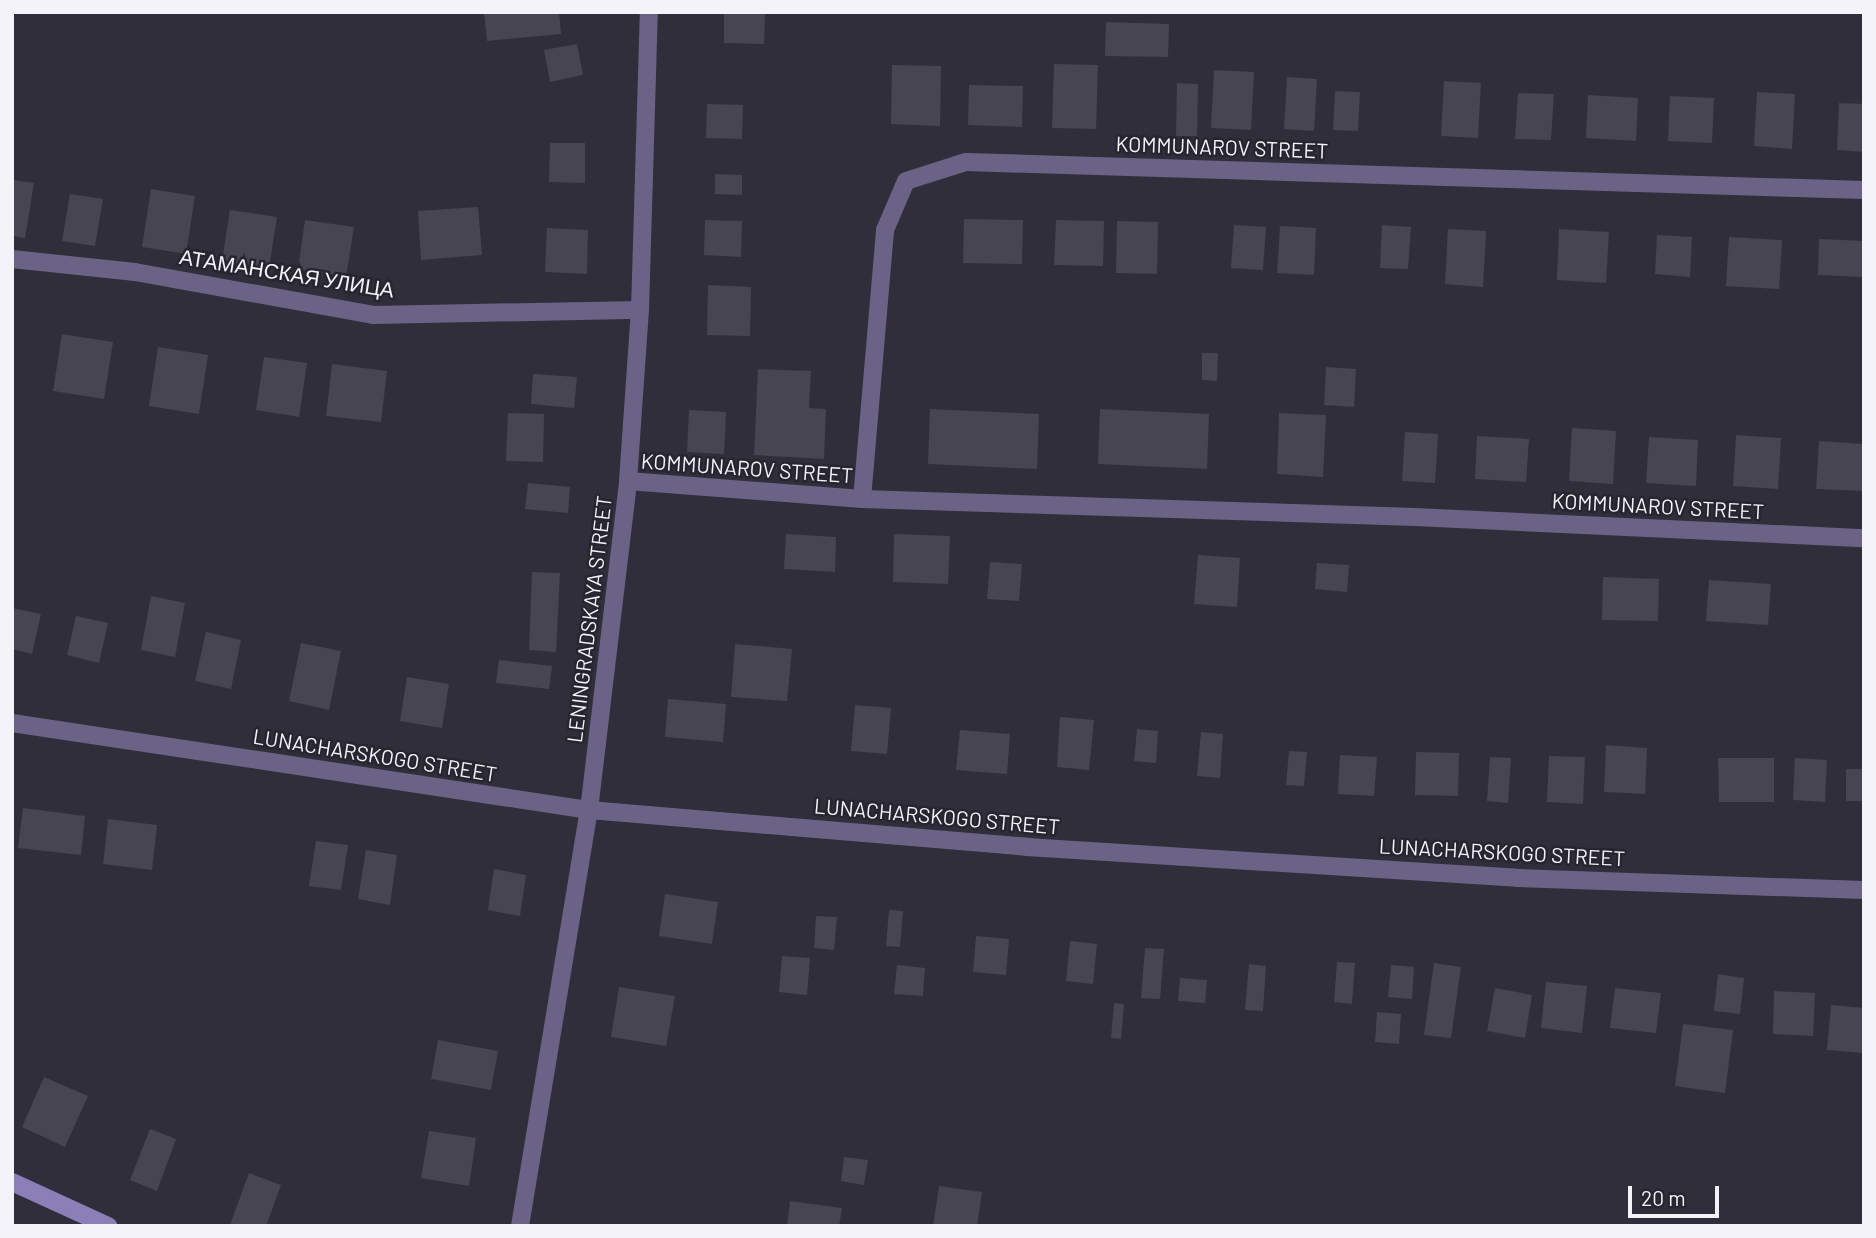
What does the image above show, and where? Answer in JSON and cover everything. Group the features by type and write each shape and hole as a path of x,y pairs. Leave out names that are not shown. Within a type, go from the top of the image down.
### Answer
{"main road":[{"path":"12,1182 107,1226"}],"street":[{"name":"LENINGRADSKAYA STREET","path":"520,1226 589,810 628,481 639,310 649,12"},
{"name":"KOMMUNAROV STREET","path":"862,499 885,230 906,181 966,162 1864,190"},
{"name":"АТАМАНСКАЯ УЛИЦА","path":"12,259 135,272 373,315 639,310"},
{"name":"KOMMUNAROV STREET","path":"628,481 862,499 1415,517 1864,538"},
{"name":"LUNACHARSKOGO STREET","path":"12,723 589,810 1082,851 1517,878 1864,890"}],"building":[{"path":"484,12 559,12 561,34 487,41"},
{"path":"724,12 765,12 764,44 724,43"},
{"path":"1106,22 1169,24 1168,57 1105,56"},
{"path":"577,44 583,75 550,82 544,50"},
{"path":"1054,64 1098,65 1096,129 1052,128"},
{"path":"892,65 941,66 940,126 891,124"},
{"path":"1214,70 1254,72 1251,130 1211,128"},
{"path":"1287,77 1317,79 1314,131 1284,129"},
{"path":"1444,81 1481,83 1478,138 1441,136"},
{"path":"1177,83 1198,84 1197,136 1176,136"},
{"path":"969,85 1023,86 1022,127 968,125"},
{"path":"1335,91 1360,92 1358,131 1333,130"},
{"path":"1757,92 1795,94 1792,149 1754,146"},
{"path":"1518,93 1554,94 1551,140 1515,139"},
{"path":"1588,95 1638,98 1636,141 1586,138"},
{"path":"1670,96 1714,98 1712,143 1668,141"},
{"path":"1839,103 1864,104 1864,152 1837,150"},
{"path":"707,104 743,105 742,139 706,138"},
{"path":"550,143 585,143 585,183 549,182"},
{"path":"715,174 742,175 742,195 715,194"},
{"path":"12,180 34,183 25,238 12,236"},
{"path":"151,189 195,196 186,254 142,247"},
{"path":"70,194 103,199 95,246 62,241"},
{"path":"478,207 482,255 421,260 418,211"},
{"path":"230,210 277,217 269,268 222,261"},
{"path":"964,219 1023,220 1022,264 963,263"},
{"path":"305,220 354,227 346,277 298,269"},
{"path":"705,220 742,221 741,257 704,255"},
{"path":"1056,220 1104,221 1103,266 1054,265"},
{"path":"1117,221 1158,222 1157,274 1116,273"},
{"path":"1234,225 1266,227 1263,270 1231,268"},
{"path":"1382,225 1411,227 1408,269 1380,268"},
{"path":"1280,226 1316,228 1314,275 1277,273"},
{"path":"547,228 588,230 587,274 545,272"},
{"path":"1448,229 1486,231 1483,287 1445,284"},
{"path":"1559,229 1609,232 1606,283 1557,280"},
{"path":"1657,235 1692,237 1690,277 1655,274"},
{"path":"1729,237 1782,240 1779,289 1726,286"},
{"path":"1819,239 1864,241 1862,277 1818,275"},
{"path":"708,285 751,287 750,336 707,335"},
{"path":"62,334 113,342 104,399 53,391"},
{"path":"158,347 208,355 199,414 149,406"},
{"path":"1202,353 1218,353 1217,381 1202,380"},
{"path":"264,357 307,363 299,417 256,410"},
{"path":"332,364 387,371 381,422 326,416"},
{"path":"1326,367 1356,369 1354,407 1324,405"},
{"path":"758,369 811,371 809,408 826,409 824,459 754,455"},
{"path":"533,374 577,377 574,408 531,404"},
{"path":"930,409 1039,414 1037,469 928,464"},
{"path":"1100,409 1209,414 1207,469 1098,464"},
{"path":"689,410 726,412 724,454 687,452"},
{"path":"508,413 544,414 543,462 506,461"},
{"path":"1279,413 1326,415 1323,477 1277,474"},
{"path":"1572,428 1616,431 1613,484 1569,481"},
{"path":"1405,432 1438,434 1435,483 1402,481"},
{"path":"1736,435 1781,438 1778,489 1733,486"},
{"path":"1477,436 1529,439 1526,482 1475,479"},
{"path":"1649,437 1698,440 1696,486 1646,483"},
{"path":"1819,441 1864,444 1864,491 1816,489"},
{"path":"528,483 570,487 568,513 525,509"},
{"path":"786,534 836,537 835,572 784,569"},
{"path":"894,534 950,536 948,584 893,582"},
{"path":"1198,555 1240,558 1237,607 1194,604"},
{"path":"990,562 1022,564 1019,601 987,599"},
{"path":"1317,563 1349,565 1347,592 1315,589"},
{"path":"532,572 560,573 556,652 529,650"},
{"path":"1603,577 1659,579 1658,621 1602,620"},
{"path":"1709,580 1771,584 1768,625 1706,621"},
{"path":"151,596 185,603 175,657 141,650"},
{"path":"12,608 41,614 32,654 12,649"},
{"path":"76,616 108,623 99,663 67,655"},
{"path":"206,632 241,640 231,689 195,681"},
{"path":"301,643 341,651 329,710 289,701"},
{"path":"735,644 792,649 787,701 731,697"},
{"path":"499,660 552,666 549,689 496,683"},
{"path":"407,677 449,684 442,728 400,721"},
{"path":"668,699 726,704 723,742 665,737"},
{"path":"855,705 891,708 887,754 851,751"},
{"path":"1060,717 1094,720 1089,770 1057,767"},
{"path":"1137,729 1158,731 1156,763 1134,761"},
{"path":"960,730 1010,734 1007,774 956,770"},
{"path":"1201,732 1223,734 1220,778 1197,776"},
{"path":"1606,745 1647,748 1645,794 1604,792"},
{"path":"1289,751 1307,752 1304,786 1286,785"},
{"path":"1416,752 1459,753 1458,796 1415,795"},
{"path":"1340,755 1377,757 1374,796 1338,794"},
{"path":"1549,756 1585,757 1583,804 1547,802"},
{"path":"1490,757 1511,758 1508,803 1487,801"},
{"path":"1718,758 1774,758 1774,802 1719,802"},
{"path":"1795,758 1827,760 1825,802 1793,800"},
{"path":"1846,769 1864,769 1864,801 1846,801"},
{"path":"23,808 85,816 81,855 18,848"},
{"path":"108,819 157,825 152,870 103,864"},
{"path":"316,841 348,845 341,890 309,886"},
{"path":"366,850 397,855 390,905 358,899"},
{"path":"494,869 526,875 520,916 488,910"},
{"path":"665,894 718,902 712,944 659,936"},
{"path":"889,910 903,911 900,947 886,946"},
{"path":"816,916 837,917 834,950 814,948"},
{"path":"976,936 1009,939 1006,975 973,972"},
{"path":"1070,941 1097,944 1093,984 1066,981"},
{"path":"1145,948 1164,949 1160,999 1141,998"},
{"path":"782,956 810,958 807,995 779,992"},
{"path":"1337,962 1355,963 1352,1004 1334,1002"},
{"path":"1434,963 1461,967 1451,1038 1424,1035"},
{"path":"1249,964 1266,966 1263,1011 1245,1010"},
{"path":"897,965 925,968 923,996 894,994"},
{"path":"1391,965 1414,967 1412,999 1388,997"},
{"path":"1718,974 1744,978 1740,1014 1714,1011"},
{"path":"1180,978 1207,980 1205,1003 1178,1001"},
{"path":"1546,982 1587,986 1582,1033 1541,1028"},
{"path":"619,987 675,996 666,1046 611,1037"},
{"path":"1495,988 1532,995 1525,1038 1487,1031"},
{"path":"1615,988 1661,993 1656,1033 1610,1028"},
{"path":"1774,991 1815,993 1813,1036 1773,1034"},
{"path":"1114,1003 1124,1004 1121,1039 1111,1038"},
{"path":"1831,1005 1864,1008 1864,1053 1827,1050"},
{"path":"1377,1012 1401,1014 1399,1044 1375,1042"},
{"path":"1683,1024 1733,1030 1725,1093 1675,1086"},
{"path":"438,1040 498,1051 491,1090 431,1079"},
{"path":"44,1077 88,1096 65,1147 22,1127"},
{"path":"150,1129 176,1139 157,1191 130,1180"},
{"path":"429,1131 476,1138 469,1186 421,1178"},
{"path":"844,1157 868,1160 864,1185 841,1181"},
{"path":"249,1173 281,1185 266,1226 230,1225"},
{"path":"939,1186 982,1192 977,1226 933,1226"},
{"path":"790,1201 842,1208 839,1226 787,1226"}]}
